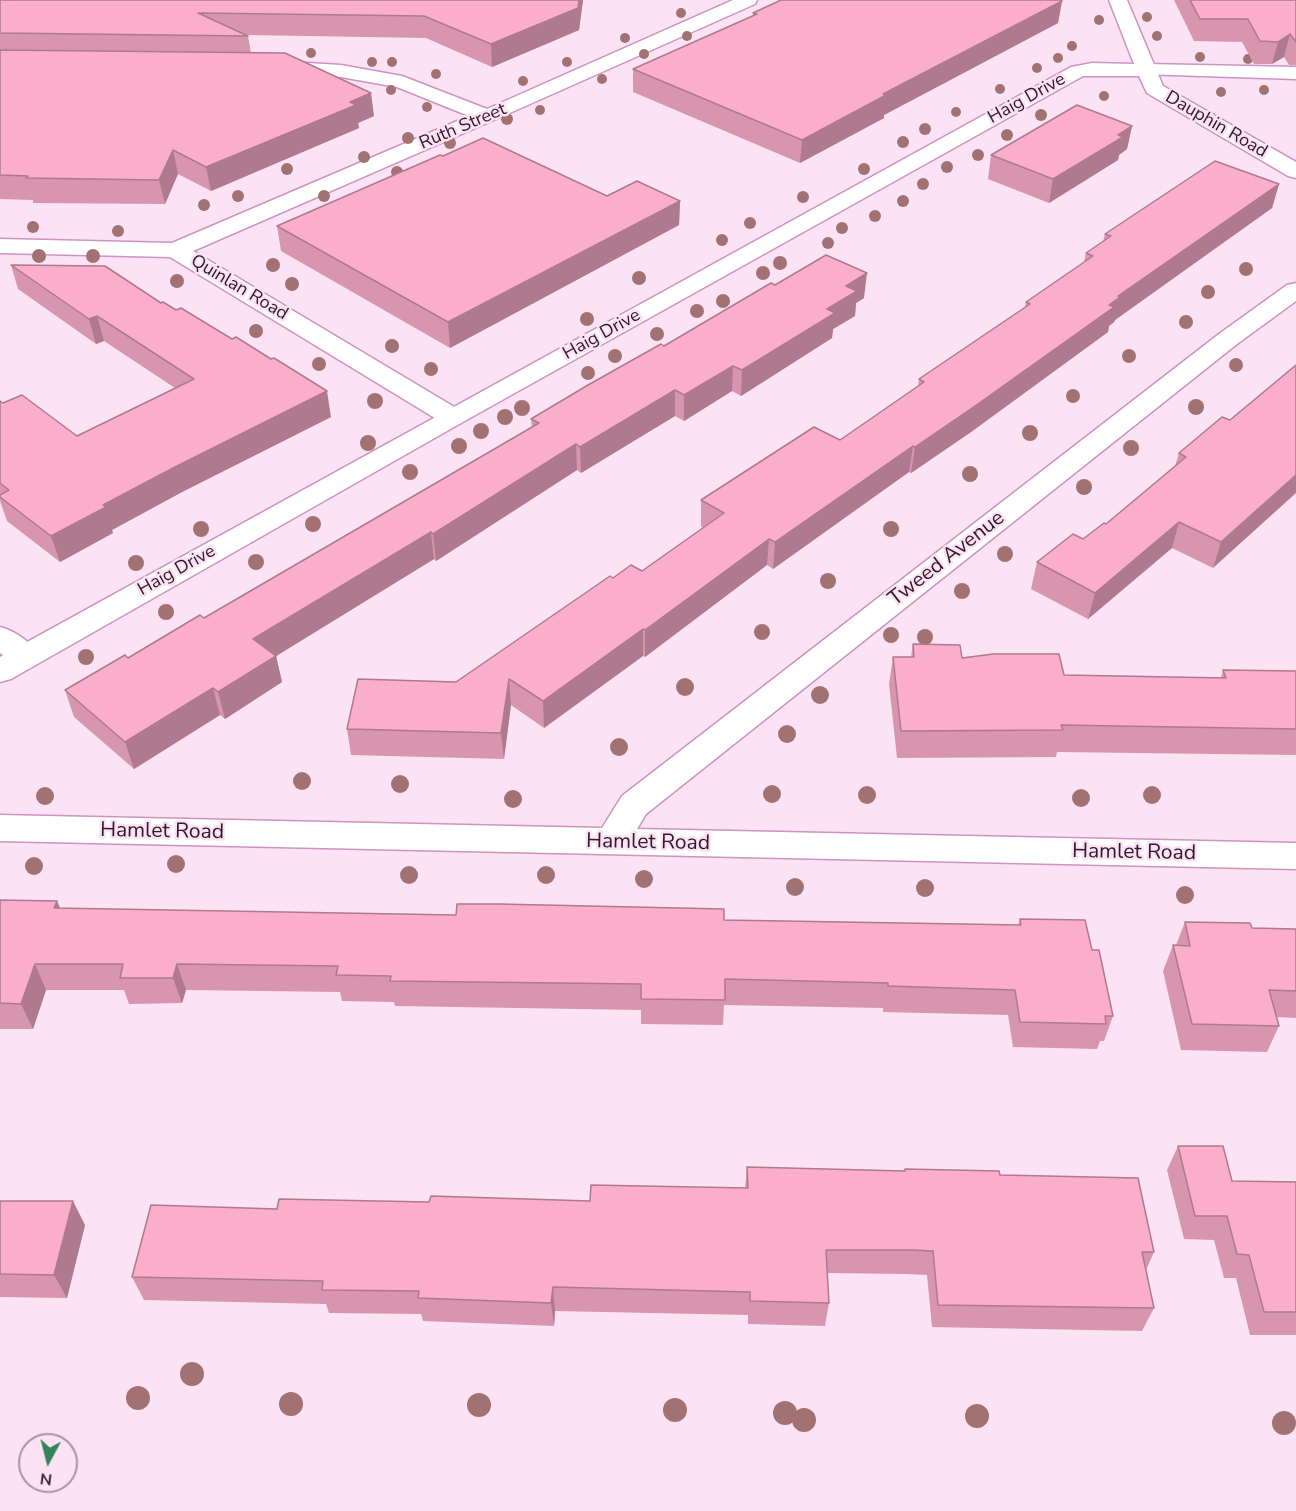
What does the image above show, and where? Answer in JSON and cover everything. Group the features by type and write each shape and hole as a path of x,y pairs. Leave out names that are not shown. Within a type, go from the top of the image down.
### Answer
{"street":[{"name":"Ruth Street","path":"176,250 748,0"},
{"path":"1118,0 1146,70"},
{"path":"254,67 341,71 402,82 487,116"},
{"name":"Haig Drive","path":"12,664 452,417 1078,71 1092,69 1296,73"},
{"name":"Dauphin Road","path":"1146,70 1155,89 1169,99 1296,171"},
{"name":"Quinlan Road","path":"0,246 176,250 452,417"},
{"name":"Tweed Avenue","path":"611,842 634,805 1228,339 1296,290"},
{"path":"0,637 12,664"},
{"name":"Hamlet Road","path":"0,828 1296,856"}],"building":[{"path":"0,0 579,0 578,8 491,44 424,16 198,13 248,36 0,33"},
{"path":"781,0 1062,1 883,94 886,95 802,140 633,69 757,14 753,13"},
{"path":"1190,0 1296,0 1296,42 1290,34 1278,42 1260,41 1248,19 1200,19"},
{"path":"0,50 285,53 371,93 350,102 356,105 206,167 173,150 159,180 26,178 28,176 0,175"},
{"path":"1077,105 1132,126 1118,135 1123,137 1053,179 991,155"},
{"path":"483,138 607,196 637,181 680,201 448,322 277,226 440,155 443,156"},
{"path":"1215,161 1279,184 1118,296 1120,297 1109,305 1114,307 975,406 775,542 769,539 543,701 509,679 501,733 347,729 358,679 456,682 610,576 613,578 631,565 642,571 724,513 701,500 814,427 840,440 924,382 919,379 1030,304 1026,302 1093,256 1086,253 1111,236 1105,234"},
{"path":"826,255 867,273 846,286 857,291 827,309 835,313 742,370 733,366 684,395 675,390 580,447 576,444 433,534 431,532 253,639 276,656 218,692 213,688 125,742 65,690 125,655 128,658 200,615 204,618 539,423 531,419 588,385 661,344 664,346 771,283 775,285"},
{"path":"11,265 105,266 161,303 176,310 181,308 232,339 236,337 327,391 175,467 103,505 106,507 51,536 0,497 9,490 0,483 0,401 3,403 22,395 77,436 194,379 97,316 89,319"},
{"path":"1296,365 1296,475 1221,542 1179,522 1095,593 1037,562 1073,534 1083,539 1104,523 1106,524 1186,457 1179,453 1222,417 1230,420"},
{"path":"913,644 960,645 962,658 993,654 1059,654 1064,675 1226,678 1223,670 1296,671 1296,729 1061,725 1063,730 901,731 893,657 914,657"},
{"path":"0,900 57,901 54,908 456,915 457,904 499,904 724,909 724,920 1021,925 1020,919 1085,920 1092,950 1099,950 1113,1016 1105,1016 1106,1024 1020,1022 1015,990 888,986 888,983 725,979 725,1000 641,999 641,984 390,981 391,976 336,975 338,966 177,964 173,978 120,978 123,964 35,964 21,1004 0,1003"},
{"path":"1185,922 1250,923 1252,928 1296,929 1296,991 1269,990 1279,1026 1192,1024 1173,945 1190,946"},
{"path":"1178,1146 1223,1146 1232,1181 1296,1182 1296,1312 1264,1312 1249,1255 1237,1254 1227,1216 1195,1216"},
{"path":"747,1167 999,1171 1000,1175 1138,1178 1154,1252 1142,1252 1154,1308 938,1305 933,1251 913,1250 826,1250 829,1303 750,1301 750,1292 553,1287 551,1303 418,1298 419,1291 322,1290 323,1281 132,1277 151,1205 277,1209 279,1199 429,1202 431,1196 590,1201 591,1185 748,1188"},
{"path":"0,1201 73,1201 54,1275 0,1274"}]}
